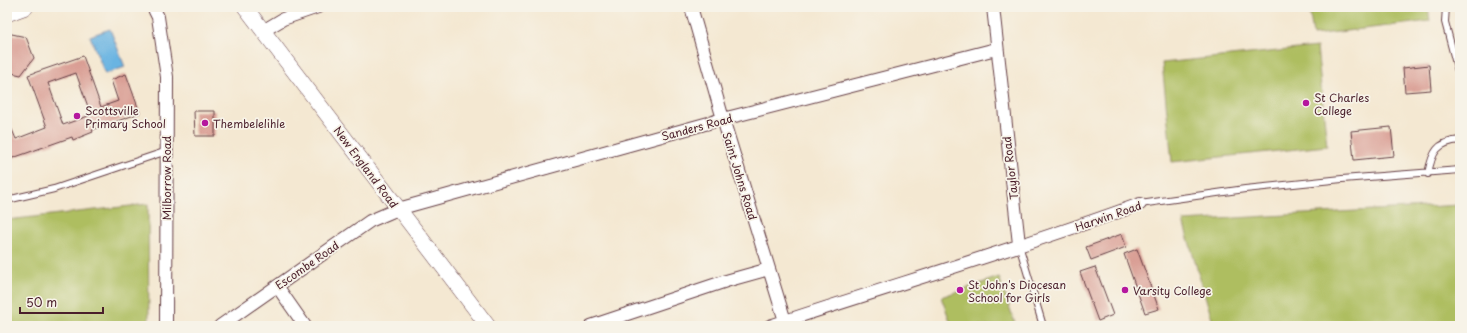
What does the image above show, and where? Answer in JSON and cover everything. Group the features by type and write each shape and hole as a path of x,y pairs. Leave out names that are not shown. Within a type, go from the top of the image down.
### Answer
{"street":[{"path":"7,14 26,7"},
{"name":"Milborrow Road","path":"153,7 158,17 166,77 166,326"},
{"name":"New England Road","path":"245,7 488,326"},
{"path":"263,30 283,19 318,7"},
{"name":"Saint Johns Road","path":"691,7 723,119 785,321"},
{"name":"Taylor Road","path":"993,7 996,49 1019,244"},
{"name":"Sanders Road","path":"398,209 723,119 996,49"},
{"name":"Harwin Road","path":"770,326 1019,244 1066,231 1140,204"},
{"name":"Escombe Road","path":"220,326 370,221 398,209"},
{"path":"591,326 726,281 769,269"},
{"path":"277,286 305,326"}],"lane":[{"path":"1446,7 1446,29 1460,79"},
{"path":"1428,174 1432,156 1439,147 1450,141 1460,140"},
{"path":"7,200 54,189 166,151"},
{"name":"Harwin Road","path":"1140,204 1245,188 1342,179 1428,174 1460,170"},
{"name":"Taylor Road","path":"1019,244 1043,326"}],"green space":[{"path":"1309,7 1428,7 1430,21 1313,35"},
{"path":"1317,47 1327,146 1172,162 1162,63"},
{"path":"148,204 149,326 7,326 7,220"},
{"path":"1460,205 1460,326 1214,326 1183,221"},
{"path":"999,277 1016,326 952,326 941,297"}],"water":[{"path":"110,29 125,67 105,74 90,36"}],"building":[{"path":"7,33 26,37 34,58 21,75 7,72"},
{"path":"83,56 101,107 118,101 111,80 126,74 140,113 92,130 93,132 73,140 72,137 7,160 7,118 16,139 47,127 28,75","holes":["76,73 91,115 63,125 48,83"]},
{"path":"1429,65 1431,90 1405,92 1403,68"},
{"name":"Thembelelihle","path":"194,111 215,111 215,136 195,136"},
{"path":"1391,127 1394,156 1354,160 1351,131"},
{"path":"1122,234 1126,247 1091,260 1086,247"},
{"path":"1137,249 1159,309 1145,313 1124,254"},
{"path":"1095,267 1113,315 1098,321 1080,272"}],"place":[{"name":"St Charles College","path":"1306,103"},
{"name":"Scottsville Primary School","path":"77,116"},
{"name":"Thembelelihle","path":"205,123"},
{"name":"St John's Diocesan School for Girls","path":"960,290"},
{"name":"Varsity College","path":"1125,290"}]}
